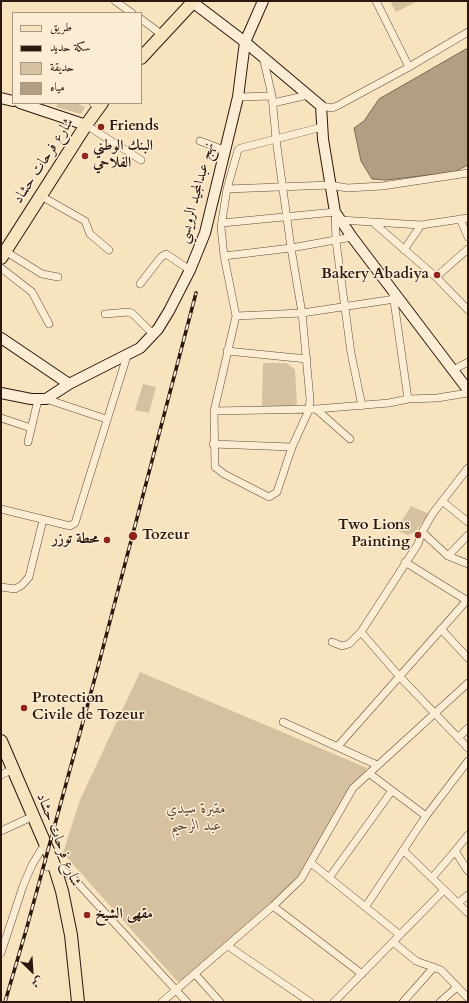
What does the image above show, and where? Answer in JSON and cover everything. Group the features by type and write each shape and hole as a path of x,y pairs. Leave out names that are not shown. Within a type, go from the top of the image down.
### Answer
{"main road":[{"path":"142,48 157,31 191,1"},
{"path":"142,57 191,1"},
{"name":"شارع فرحات حشاد","path":"2,252 41,196 93,104"},
{"name":"شارع فرحات حشاد","path":"2,252 83,124 101,104"},
{"name":"شارع فرحات حشاد","path":"1,741 7,772 43,847 62,891 68,921 78,1002"},
{"name":"شارع فرحات حشاد","path":"1,755 27,818 43,847"},
{"name":"شارع فرحات حشاد","path":"50,864 62,924 73,1002"}],"street":[{"path":"116,1 131,12"},
{"path":"191,1 263,56 322,106 332,108 467,34"},
{"name":"نهج عبدالمجيد الرويسي","path":"42,400 69,384 127,356 140,348 154,335 170,311 190,270 205,233 238,96 245,42 263,1"},
{"path":"376,1 409,67"},
{"path":"142,20 157,31"},
{"path":"263,56 272,100 276,139 302,313 312,410 292,447 277,492 269,497 217,470 213,444 214,410 236,316 224,256 221,235 222,223 227,189 238,150 276,139 322,127"},
{"path":"238,96 272,100 308,95"},
{"path":"1,98 12,101"},
{"path":"26,104 38,106 83,124 141,160"},
{"path":"322,106 322,127 330,185 338,216 336,241 351,353 362,406"},
{"path":"200,141 224,150"},
{"path":"227,189 330,185 347,188 382,186 467,176"},
{"path":"41,196 84,221 90,234 103,247 109,250"},
{"path":"338,216 352,237 468,390"},
{"path":"222,223 287,217 338,216 374,223 421,225 468,218"},
{"path":"460,219 468,238"},
{"path":"374,223 436,278 468,310"},
{"path":"404,250 421,225"},
{"path":"224,256 292,248 352,237"},
{"path":"436,278 468,249"},
{"path":"2,252 42,274 58,277"},
{"path":"140,284 161,257 166,254 190,270"},
{"path":"1,268 32,292 49,324"},
{"path":"391,288 395,299 408,399"},
{"path":"236,316 302,313 395,299"},
{"path":"105,314 129,312 133,314 154,335"},
{"path":"1,338 69,384"},
{"path":"227,351 307,359"},
{"path":"1,509 70,526 75,523 106,419 127,356"},
{"path":"453,370 468,362"},
{"path":"1,393 42,400 106,419"},
{"path":"214,410 312,410 389,403 408,399 436,398 468,393"},
{"path":"28,442 31,428 42,400"},
{"path":"312,410 350,439"},
{"path":"1,418 31,428"},
{"path":"213,444 292,447"},
{"path":"332,642 342,646 348,644 360,632 418,544 422,532 442,501 468,468"},
{"path":"442,501 468,522"},
{"path":"1,587 15,589 22,585 28,577 43,520"},
{"path":"422,532 438,549 448,556 462,560 468,564"},
{"path":"448,556 468,535"},
{"path":"338,746 467,600 405,562"},
{"path":"441,629 468,658"},
{"path":"360,632 399,676 468,748"},
{"path":"162,1002 228,946 301,879 346,798 360,781 370,774 377,765 468,683"},
{"path":"283,722 377,765"},
{"path":"458,738 468,728"},
{"path":"366,906 426,816 468,761"},
{"path":"370,774 391,792 426,816"},
{"path":"329,878 391,792"},
{"path":"1,831 27,818"},
{"path":"432,878 468,834"},
{"path":"1,952 22,886 43,847"},
{"path":"403,850 468,913"},
{"path":"455,851 468,871"},
{"path":"311,862 400,935"},
{"path":"50,864 73,878 187,1002"},
{"path":"334,1002 444,890"},
{"path":"458,903 468,895"},
{"path":"273,906 362,974"},
{"path":"393,942 416,961 441,970 468,998"},
{"path":"228,946 310,1002"},
{"path":"403,1002 434,967"},
{"path":"195,974 220,1002"},
{"path":"440,1002 457,986"}],"green space":[{"path":"390,1 418,1 396,12"},
{"path":"58,104 78,104 85,107 81,114 56,107"},
{"path":"263,363 287,363 295,370 297,404 286,408 262,406"},
{"path":"143,384 156,387 149,413 135,410"},
{"path":"411,506 429,514 415,532 408,535 396,530"},
{"name":"مقبرة سيدي عبد الرحيم","path":"140,672 367,768 301,879 184,982 177,981 63,853 80,800"}],"water":[{"path":"466,49 468,51 468,165 454,172 386,180 372,179 361,161 354,128 364,121 379,99"}],"railway":[{"path":"5,1002 99,663 196,293"}],"place":[{"name":"Friends","path":"101,127"},
{"name":"البنك الوطني الفلاحي","path":"85,156"},
{"name":"Bakery Abadiya","path":"437,275"},
{"name":"Two Lions Painting","path":"418,535"},
{"name":"Tozeur","path":"133,536"},
{"name":"محطة توزر","path":"107,540"},
{"name":"Protection Civile de Tozeur","path":"24,708"},
{"name":"مقهى الشيخ","path":"87,915"}]}
